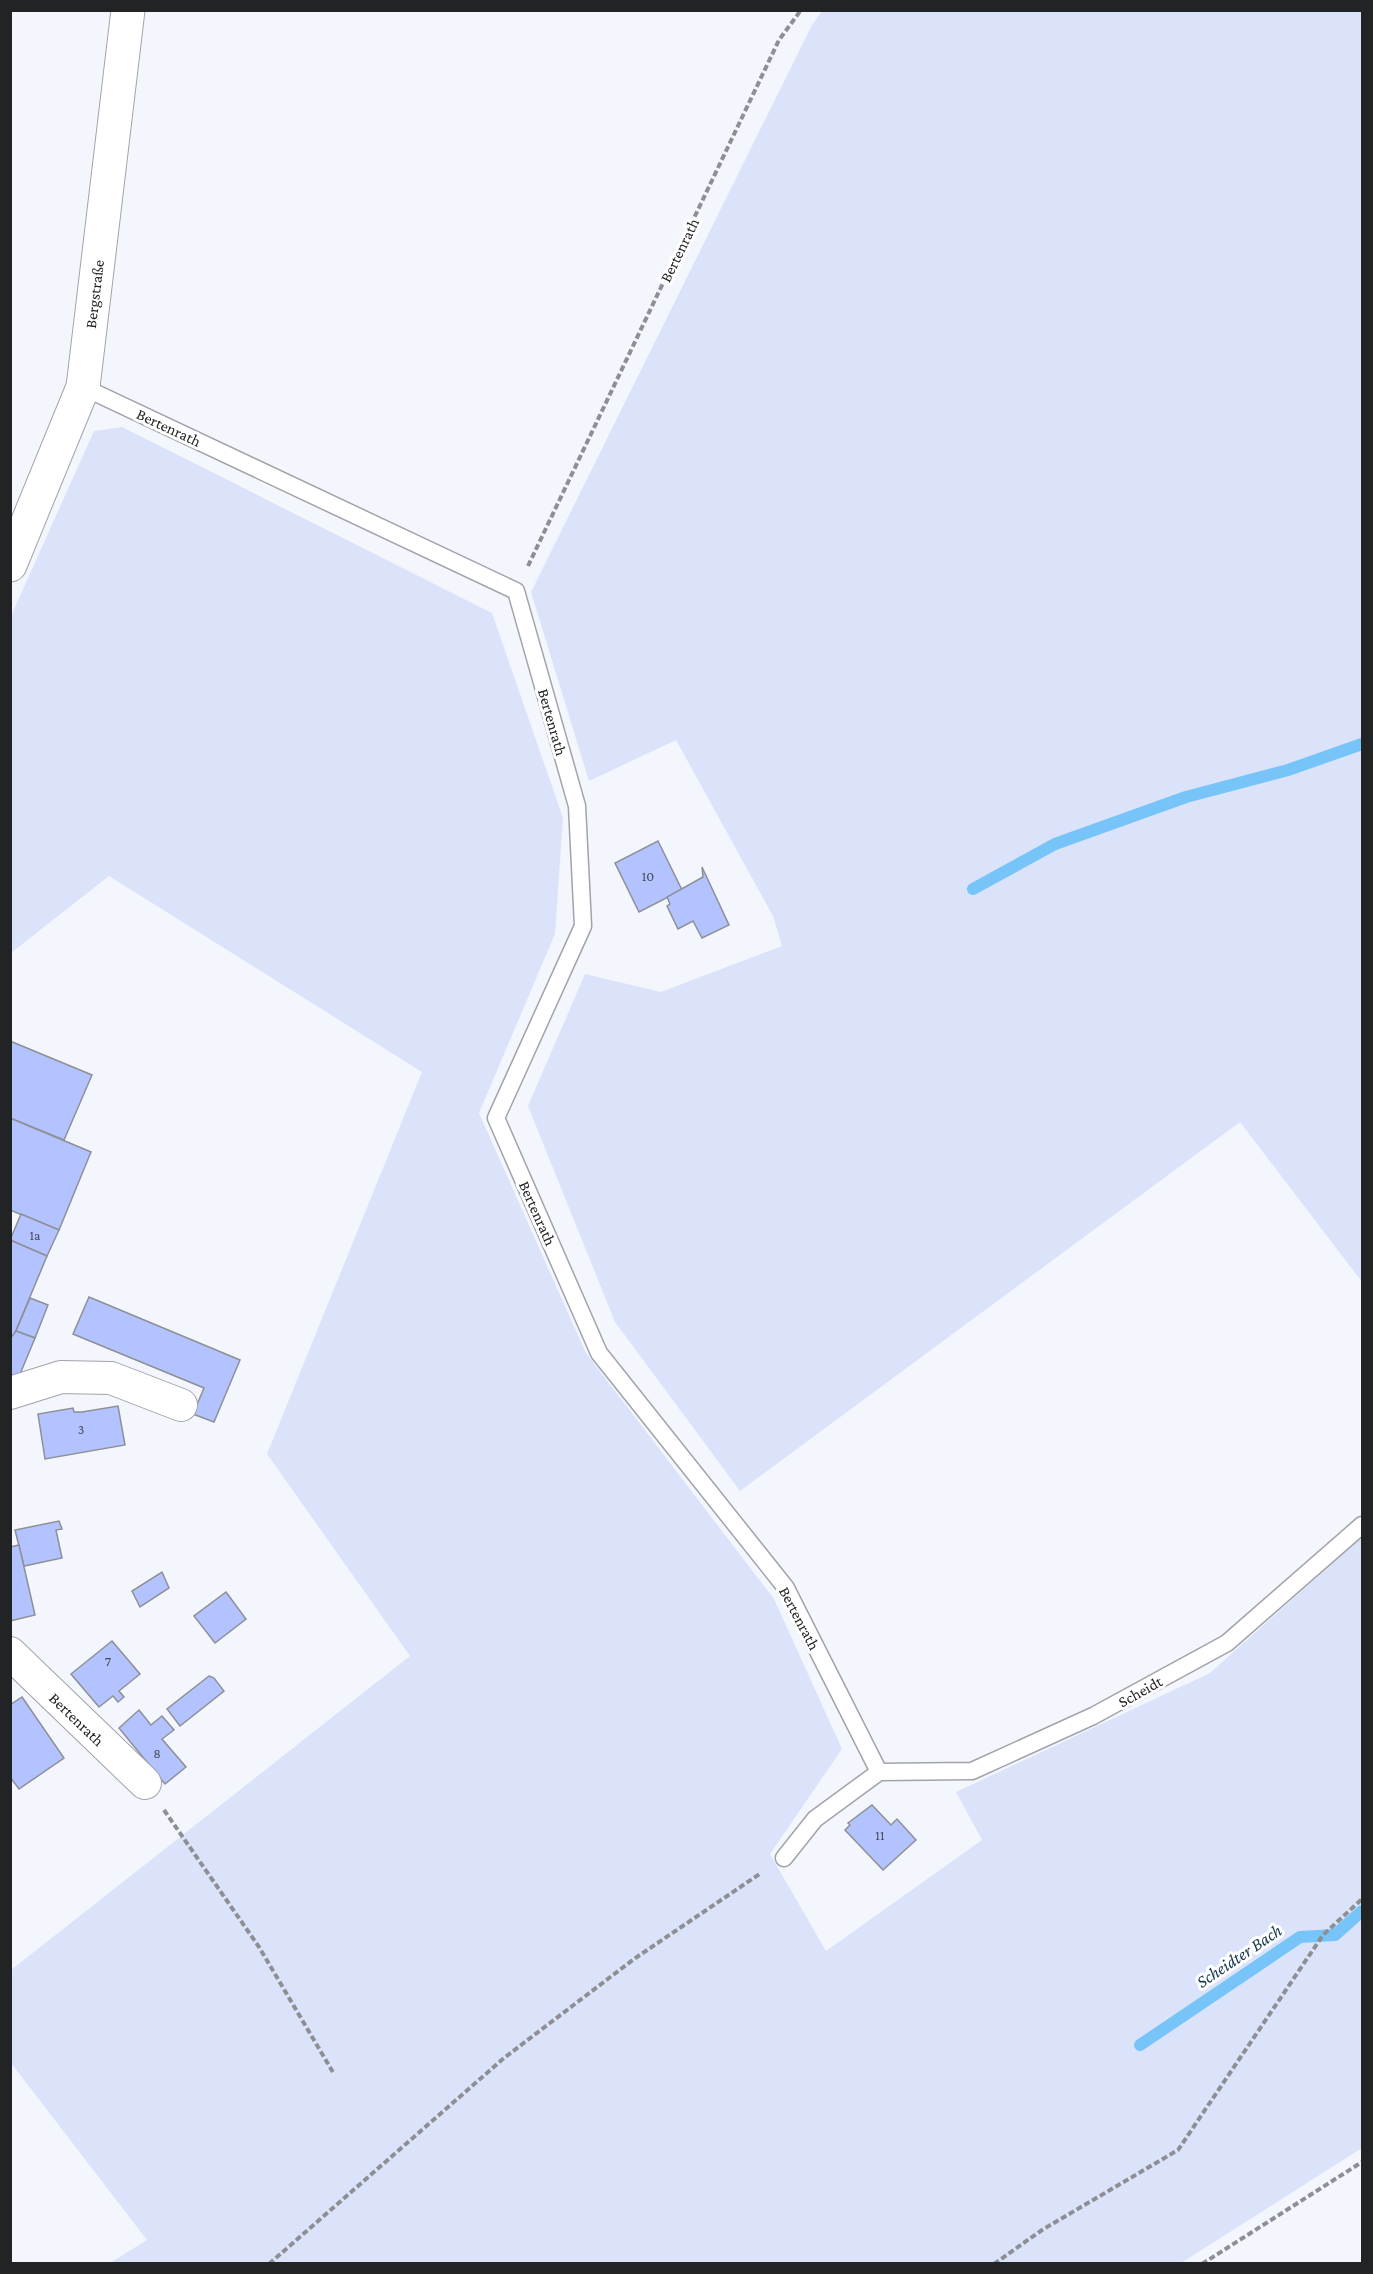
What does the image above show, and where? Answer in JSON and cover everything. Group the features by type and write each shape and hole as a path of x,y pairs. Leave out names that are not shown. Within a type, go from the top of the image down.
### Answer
{"street":[{"name":"Bergstraße","path":"10,565 83,387 128,10"},
{"path":"10,1393 61,1377 111,1378 181,1405"},
{"name":"Bertenrath","path":"10,1653 145,1783"}],"lane":[{"name":"Bertenrath","path":"83,387 516,591 577,806 583,926 496,1118 599,1353 786,1588 879,1772"},
{"name":"Scheidt","path":"879,1772 972,1771 1094,1716 1227,1643 1362,1524"},
{"path":"784,1858 816,1819 879,1772"}],"path":[{"name":"Bertenrath","path":"516,591 779,40 801,10"},
{"path":"145,1783 259,1947 334,2074"},
{"path":"269,2264 504,2058 634,1959 784,1858"},
{"path":"994,2264 1042,2230 1178,2150 1323,1935 1362,1899"},
{"path":"1202,2264 1362,2162"}],"shaded area":[{"path":"822,11 1362,11 1362,1282 1240,1122 740,1491 615,1322 528,1106 585,974 661,992 782,946 773,916 676,740 589,781 531,592 812,25"},
{"path":"122,427 492,613 563,818 555,934 479,1113 586,1353 774,1599 842,1749 770,1854 826,1951 982,1840 956,1792 1210,1673 1362,1537 1362,2148 1181,2263 110,2263 147,2240 11,2063 11,1970 410,1656 267,1454 422,1072 109,876 11,953 11,616 94,431"}],"building":[{"path":"658,841 682,890 639,912 615,863"},
{"path":"702,867 729,925 702,938 693,921 678,929 667,906 670,904 667,897 703,877"},
{"path":"10,1041 92,1075 64,1140 10,1118"},
{"path":"10,1118 91,1152 59,1230 10,1210"},
{"path":"21,1214 59,1230 47,1256 10,1240"},
{"path":"10,1240 47,1256 12,1340 10,1339"},
{"path":"89,1297 240,1360 214,1422 193,1414 204,1388 73,1334"},
{"path":"30,1298 48,1305 35,1338 16,1331"},
{"path":"16,1331 35,1338 18,1379 10,1376 10,1339"},
{"path":"118,1406 125,1445 45,1459 38,1414 73,1408 74,1412 82,1412"},
{"path":"59,1521 62,1529 56,1530 62,1558 24,1566 15,1530"},
{"path":"19,1545 35,1615 10,1621 10,1547"},
{"path":"162,1572 169,1588 140,1607 132,1591"},
{"path":"226,1592 246,1619 215,1643 194,1616"},
{"path":"112,1641 140,1674 119,1691 124,1697 118,1702 113,1696 99,1707 71,1674"},
{"path":"209,1676 214,1678 224,1691 180,1726 167,1709"},
{"path":"22,1697 64,1758 19,1789 10,1777 10,1705"},
{"path":"139,1710 151,1725 162,1716 174,1730 162,1739 186,1767 165,1784 119,1728"},
{"path":"872,1805 891,1825 897,1819 916,1840 883,1870 845,1830 850,1825 848,1823"}],"waterway":[{"path":"973,889 1055,844 1186,797 1288,770 1362,744"},
{"name":"Scheidter Bach","path":"1140,2045 1300,1937 1335,1935 1362,1911"}]}
